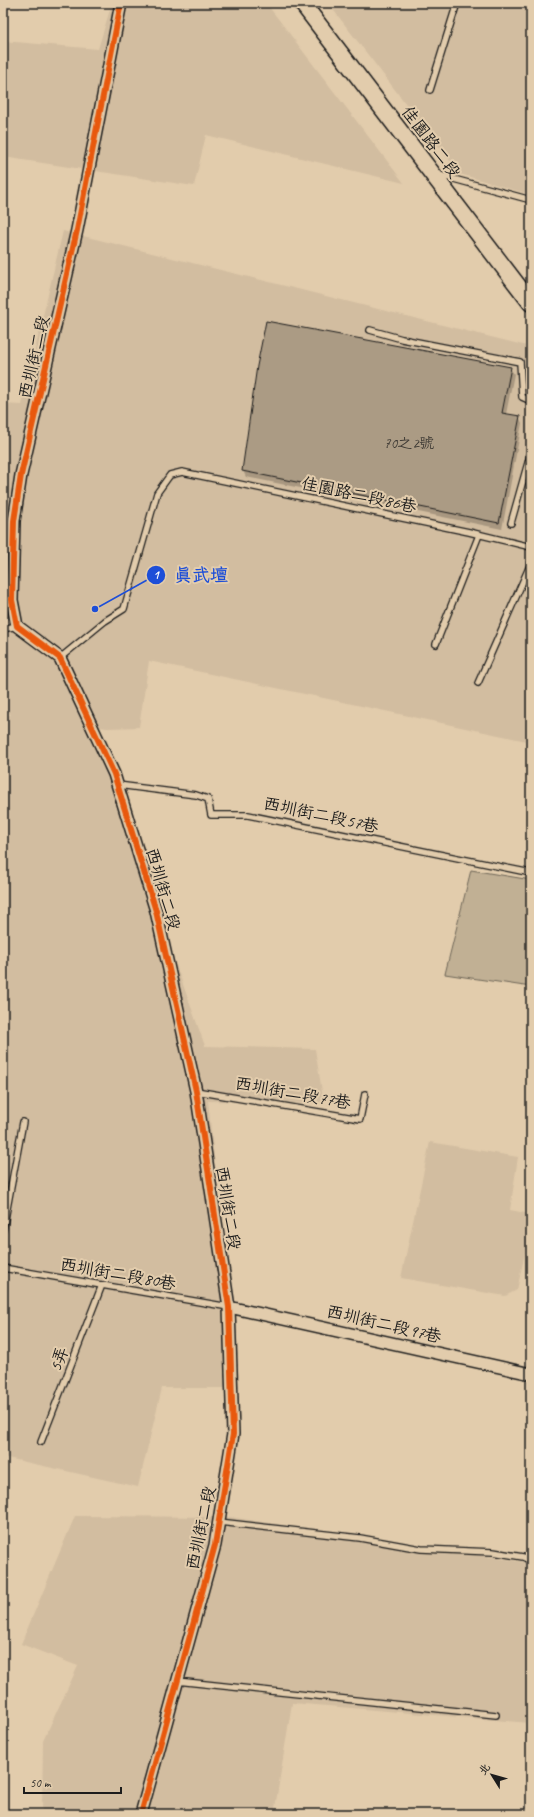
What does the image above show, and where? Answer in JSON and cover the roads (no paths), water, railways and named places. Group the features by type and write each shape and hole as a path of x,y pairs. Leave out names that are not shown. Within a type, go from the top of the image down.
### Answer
{"street":[{"name":"西圳街二段","path":"121,3 76,230 21,475 14,521 12,600 17,626 60,658 114,774 156,911 196,1091 229,1307 234,1434 219,1522 215,1545 141,1814"},
{"name":"佳園路二段","path":"302,3 531,303"},
{"name":"西圳街二段97巷","path":"229,1307 531,1374"}],"lane":[{"path":"430,90 457,3"},
{"path":"431,173 531,200"},
{"path":"370,330 402,339 520,362 522,397 531,401"},
{"path":"511,523 531,452"},
{"name":"佳園路二段86巷","path":"60,658 105,621 124,610 157,493 170,475 182,472 531,547"},
{"path":"436,644 479,535"},
{"path":"478,683 531,562"},
{"path":"3,629 17,626"},
{"name":"西圳街二段57巷","path":"117,785 196,794 208,799 211,815 248,814 531,873"},
{"name":"西圳街二段77巷","path":"196,1091 360,1119 365,1094"},
{"path":"3,1230 23,1122"},
{"name":"西圳街二段80巷","path":"3,1268 229,1307"},
{"name":"5弄","path":"41,1442 102,1285"},
{"path":"219,1522 360,1538 421,1549 493,1552 523,1557 531,1561"},
{"path":"177,1681 496,1715"}],"place":[{"name":"真武壇","path":"95,609"}]}
